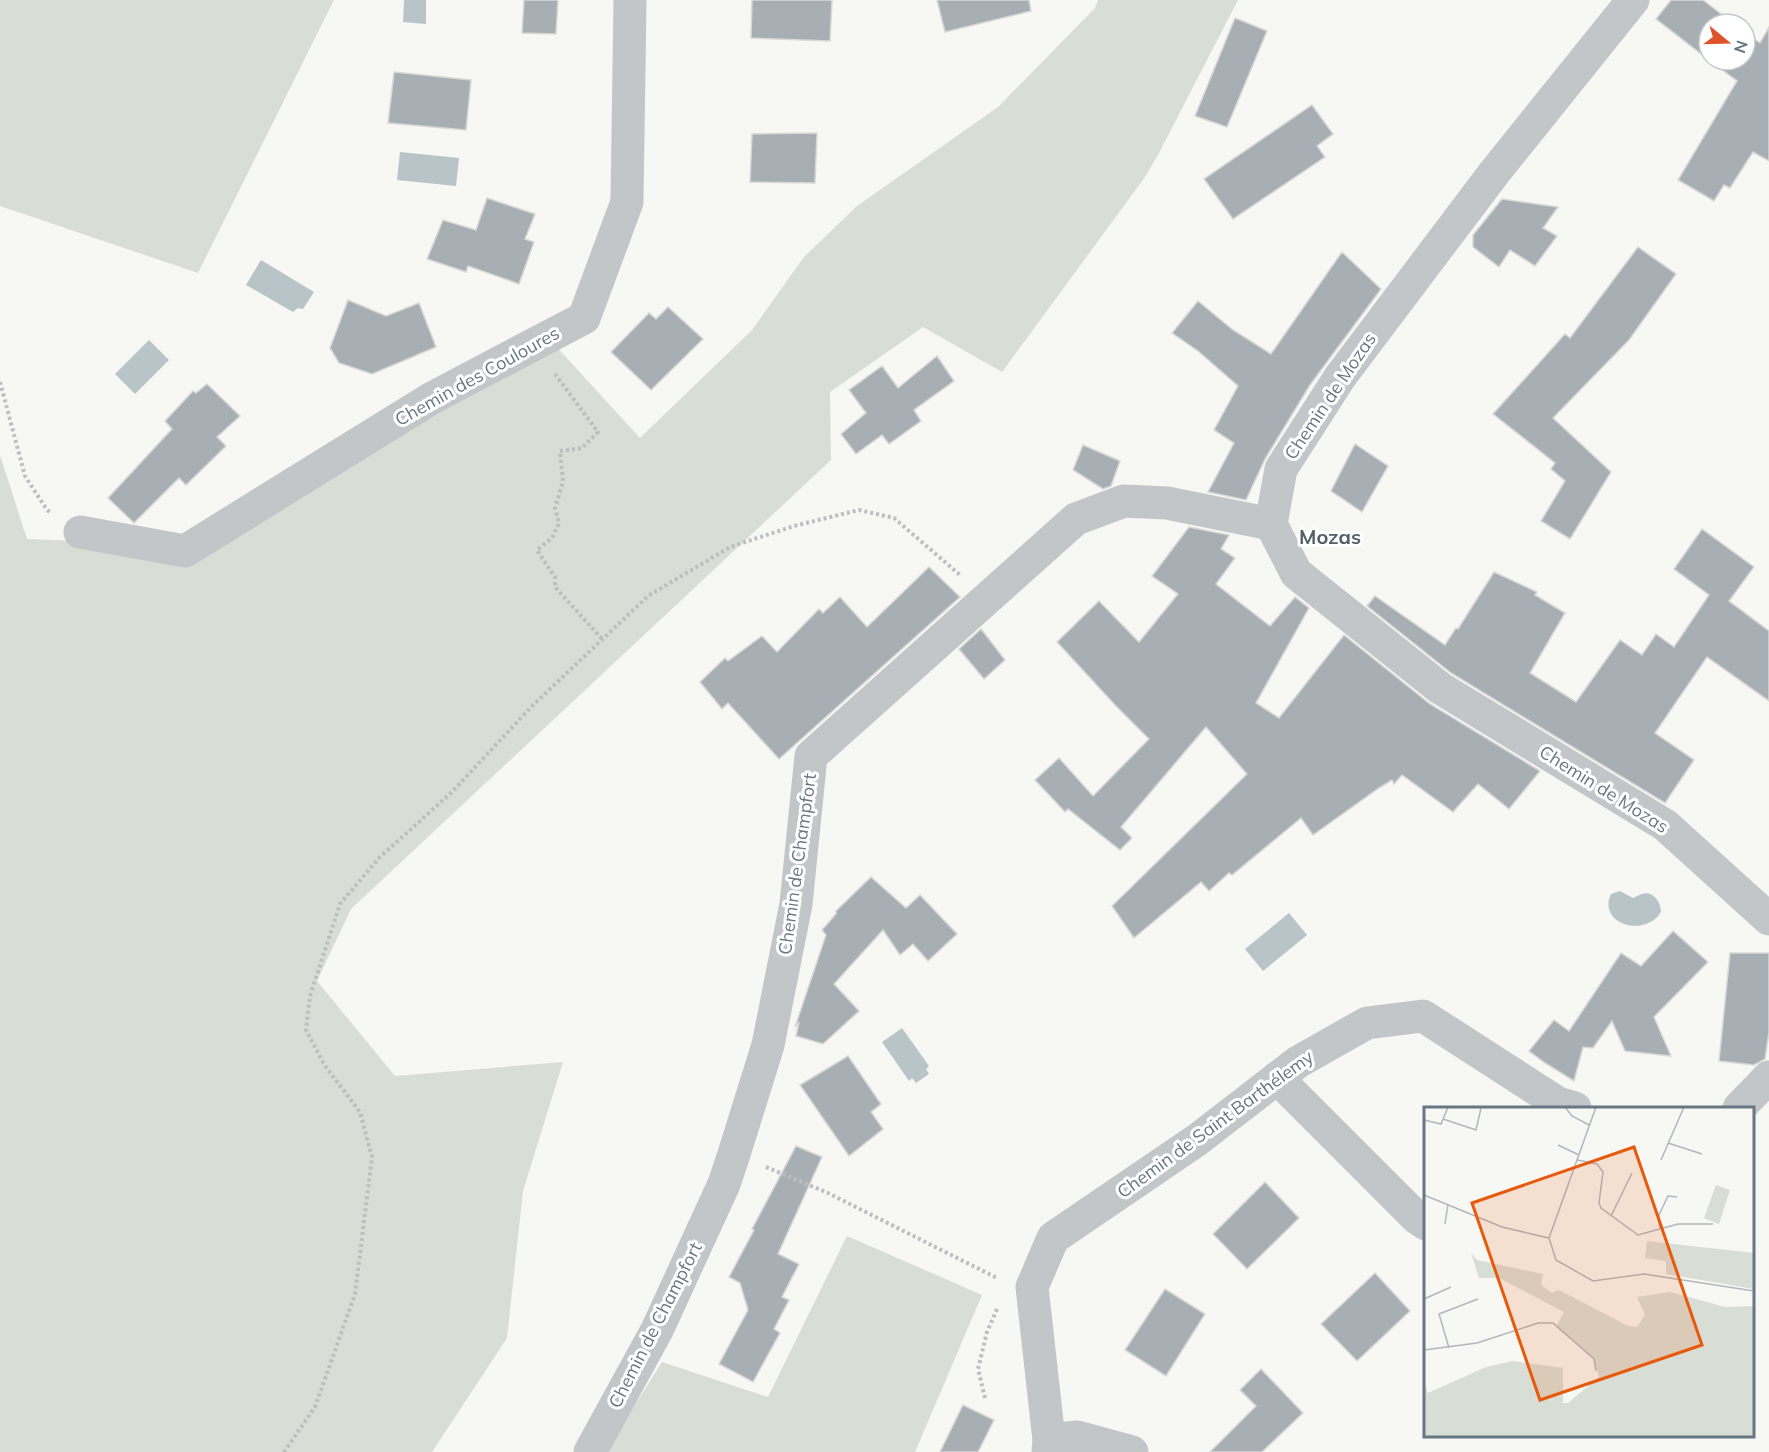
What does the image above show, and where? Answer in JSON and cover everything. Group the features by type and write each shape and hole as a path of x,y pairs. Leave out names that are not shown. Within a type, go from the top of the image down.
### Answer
{"street":[{"name":"Chemin des Couloures","path":"80,532 185,551 432,398 584,318 627,202 630,0"},
{"name":"Chemin de Mozas","path":"1633,0 1494,173 1340,377 1281,469 1271,524 1296,573 1422,674 1440,688 1665,825 1769,919"},
{"name":"Chemin de Champfort","path":"590,1452 657,1330 724,1184 734,1154 768,1045 796,904 811,756 1076,519 1124,501 1167,503 1271,524"},
{"name":"Chemin de Saint Barthélemy","path":"1049,1446 1032,1287 1053,1238 1197,1140 1298,1062 1367,1023 1422,1016 1558,1103 1572,1107"},
{"path":"1740,1107 1769,1077"},
{"path":"1277,1078 1424,1223"},
{"path":"1049,1446 1077,1437 1132,1452"}],"path":[{"path":"532,345 598,432 582,448 560,451 563,481 555,508 559,523 552,538 537,550 555,577 555,587 602,639"},
{"path":"0,382 25,476 47,510 80,532"},
{"path":"284,1452 315,1407 355,1294 372,1157 360,1112 325,1066 306,1030 310,996 340,904 379,858 452,792 531,707 648,596 730,547 794,526 859,510 894,518 988,599"},
{"path":"734,1154 828,1193 993,1276"},
{"path":"985,1398 978,1369 987,1332 996,1310"}],"shaded area":[{"path":"0,0 334,0 198,273 0,206"},
{"path":"404,0 426,0 426,24 403,22"},
{"path":"1098,0 1238,0 1145,177 1002,372 923,327 830,392 831,460 351,909 317,981 395,1076 563,1062 523,1191 507,1338 432,1452 0,1452 0,455 27,539 185,545 542,331 640,438 752,330 804,257 857,206 998,107 1095,8"},
{"path":"400,152 459,158 456,186 397,180"},
{"path":"261,260 314,292 303,309 298,308 293,312 246,285"},
{"path":"149,340 169,360 135,394 115,374"},
{"path":"1620,891 1633,898 1646,893 1653,895 1660,904 1661,912 1644,925 1634,926 1616,920 1608,904 1611,894"},
{"path":"1289,913 1307,935 1263,971 1245,949"},
{"path":"902,1028 929,1066 926,1069 929,1074 916,1083 912,1078 909,1081 882,1042"},
{"path":"847,1236 982,1295 915,1452 605,1452 662,1362 768,1397"}],"building":[{"path":"524,0 558,0 556,34 522,33"},
{"path":"752,0 832,0 830,41 751,38"},
{"path":"937,0 1029,0 1031,11 945,32"},
{"path":"1671,0 1703,0 1718,12 1697,12 1697,51 1656,19"},
{"path":"1235,18 1267,31 1227,127 1195,116"},
{"path":"1769,27 1769,161 1753,152 1730,188 1724,185 1714,201 1678,180 1737,81 1725,72 1757,72 1757,41 1760,43"},
{"path":"394,72 471,80 466,130 388,123"},
{"path":"1312,105 1333,134 1317,146 1325,157 1233,219 1204,179"},
{"path":"817,133 815,183 750,182 752,134"},
{"path":"487,198 535,214 525,239 534,242 519,284 468,266 466,272 427,259 443,220 476,230"},
{"path":"1502,199 1558,207 1543,228 1557,236 1535,266 1510,250 1499,267 1473,247 1473,235"},
{"path":"1638,247 1676,274 1629,340 1553,418 1611,472 1570,539 1541,521 1565,481 1551,469 1555,463 1493,414 1565,334 1570,338"},
{"path":"1342,252 1381,289 1310,385 1265,459 1246,500 1208,492 1234,443 1214,430 1238,386 1198,351 1172,333 1198,301 1233,330 1271,354"},
{"path":"348,300 386,316 419,303 436,347 372,374 339,363 330,348"},
{"path":"668,307 703,339 651,390 611,352 649,313 656,319"},
{"path":"937,356 954,381 914,410 921,421 889,444 882,435 856,454 841,434 866,413 849,390 882,366 898,388"},
{"path":"207,384 240,416 217,437 226,446 186,485 179,478 134,523 108,498 172,429 165,421 193,391 196,393"},
{"path":"1355,444 1388,466 1362,512 1331,491"},
{"path":"1083,445 1120,461 1111,486 1103,489 1073,470"},
{"path":"1189,527 1229,535 1221,549 1235,558 1216,584 1270,626 1295,597 1309,608 1256,703 1279,718 1344,635 1430,704 1540,771 1509,809 1478,784 1453,812 1402,775 1394,784 1392,780 1379,788 1313,835 1301,818 1209,891 1201,882 1134,938 1112,906 1247,774 1206,727 1121,827 1132,838 1120,850 1068,809 1065,812 1035,780 1059,758 1093,796 1149,739 1057,642 1099,601 1139,642 1178,594 1152,576"},
{"path":"1702,529 1754,567 1729,601 1769,631 1769,701 1707,657 1655,733 1694,760 1665,803 1451,673 1367,606 1375,596 1445,645 1456,628 1458,629 1494,572 1537,592 1535,595 1565,613 1530,673 1576,702 1620,640 1642,655 1656,634 1674,647 1709,595 1674,569"},
{"path":"929,567 960,597 779,759 728,703 722,709 700,682 725,658 728,661 762,636 777,652 819,609 823,613 840,597 867,627"},
{"path":"981,629 1005,660 984,679 959,649"},
{"path":"871,877 906,908 920,895 957,934 928,961 913,944 900,955 883,930 834,984 859,1011 823,1044 796,1036 799,1022 795,1027 826,935 822,930 836,911"},
{"path":"1673,931 1708,962 1654,1017 1671,1056 1625,1051 1612,1021 1593,1048 1583,1047 1574,1081 1529,1051 1554,1020 1569,1031 1621,953 1641,966"},
{"path":"1730,953 1769,953 1769,1032 1765,1059 1754,1065 1719,1061"},
{"path":"848,1056 881,1104 871,1112 883,1129 849,1156 800,1085"},
{"path":"796,1146 822,1157 778,1254 799,1264 782,1297 789,1300 774,1329 780,1333 753,1382 719,1364 748,1310 740,1283 729,1277"},
{"path":"1265,1182 1299,1218 1247,1269 1213,1234"},
{"path":"1375,1273 1410,1311 1357,1361 1321,1324"},
{"path":"1165,1289 1205,1314 1166,1376 1125,1350"},
{"path":"1261,1369 1303,1413 1262,1452 1210,1452 1256,1406 1240,1390"},
{"path":"963,1405 994,1420 978,1452 940,1452"}],"district":[{"name":"Mozas","path":"1330,536"}]}
